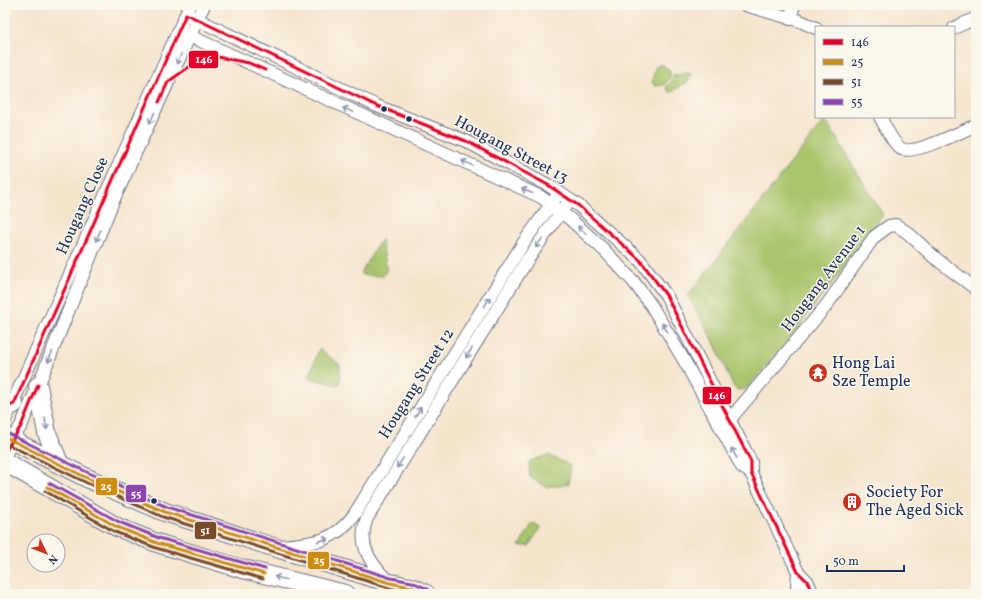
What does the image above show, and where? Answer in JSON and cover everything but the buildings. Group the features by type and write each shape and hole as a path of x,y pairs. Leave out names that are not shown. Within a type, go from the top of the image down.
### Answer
{"highway":[{"path":"38,386 47,433 59,463"},
{"path":"7,443 59,463 89,479 165,512 270,546 411,587 426,594"},
{"path":"5,462 117,527 157,542 238,568 345,594"}],"street":[{"name":"Hougang Close","path":"5,420 9,406 184,34 198,20 204,5"},
{"path":"745,5 800,21 815,28"},
{"path":"790,19 794,5"},
{"name":"Hougang Close","path":"7,443 20,426 38,386 113,200 184,34 188,9"},
{"name":"Hougang Street 13","path":"188,9 198,20 377,106 466,141 560,192 602,225 640,260 666,295 730,419"},
{"path":"955,28 976,18"},
{"name":"Hougang Street 13","path":"184,34 374,122 454,156 541,198 555,208 603,249 633,281 656,312 721,429"},
{"path":"881,118 896,143 901,149 907,151 920,148 976,125"},
{"name":"Hougang Street 12","path":"390,582 376,569 364,548 362,529 366,518 528,259 555,208 560,192"},
{"name":"Hougang Street 12","path":"270,546 310,544 331,538 344,528 354,515 524,242 555,208 570,200"},
{"name":"Hougang Avenue 1","path":"721,429 826,306 874,237 889,226 896,225 908,233 935,258 976,288"},
{"path":"685,362 697,354"},
{"path":"730,419 751,462 751,473 798,572 807,581 813,594"},
{"path":"721,429 742,467 751,473"},
{"path":"798,572 797,587 801,594"}],"green space":[{"path":"659,65 663,65 670,70 670,78 664,85 655,86 652,82 655,68"},
{"path":"683,72 691,74 689,81 670,93 666,87 672,81 674,74 680,75"},
{"path":"825,119 883,215 787,342 746,389 737,390 733,386 713,340 688,296"},
{"path":"381,239 387,269 383,276 362,275 361,273"},
{"path":"319,349 340,365 340,382 338,385 309,378"},
{"path":"548,455 571,466 568,484 546,487 530,477 529,461"},
{"path":"533,523 540,528 529,546 519,546"}],"transit line":[{"name":"146","path":"5,408 14,404 186,14 377,106 466,141 548,185 579,206 640,260 666,295 751,462 751,473 798,572 807,581 813,594"},
{"name":"146","path":"159,102 168,82 193,64 212,56 249,63 265,70"},
{"name":"146","path":"5,452 21,426 38,385"},
{"name":"55","path":"7,433 91,474 167,507 391,578 412,582 428,589"},
{"name":"25","path":"5,437 89,479 165,512 390,583 411,587 426,594"},
{"name":"51","path":"5,443 87,483 163,517 389,588 414,594"},
{"name":"55","path":"49,483 119,522 159,538 265,569"},
{"name":"25","path":"47,487 117,527 157,543 264,574"},
{"name":"51","path":"45,491 115,532 156,548 263,579"}],"place":[{"name":"Hong Lai Sze Temple","path":"818,373"},
{"name":"Society For The Aged Sick","path":"852,502"}]}
